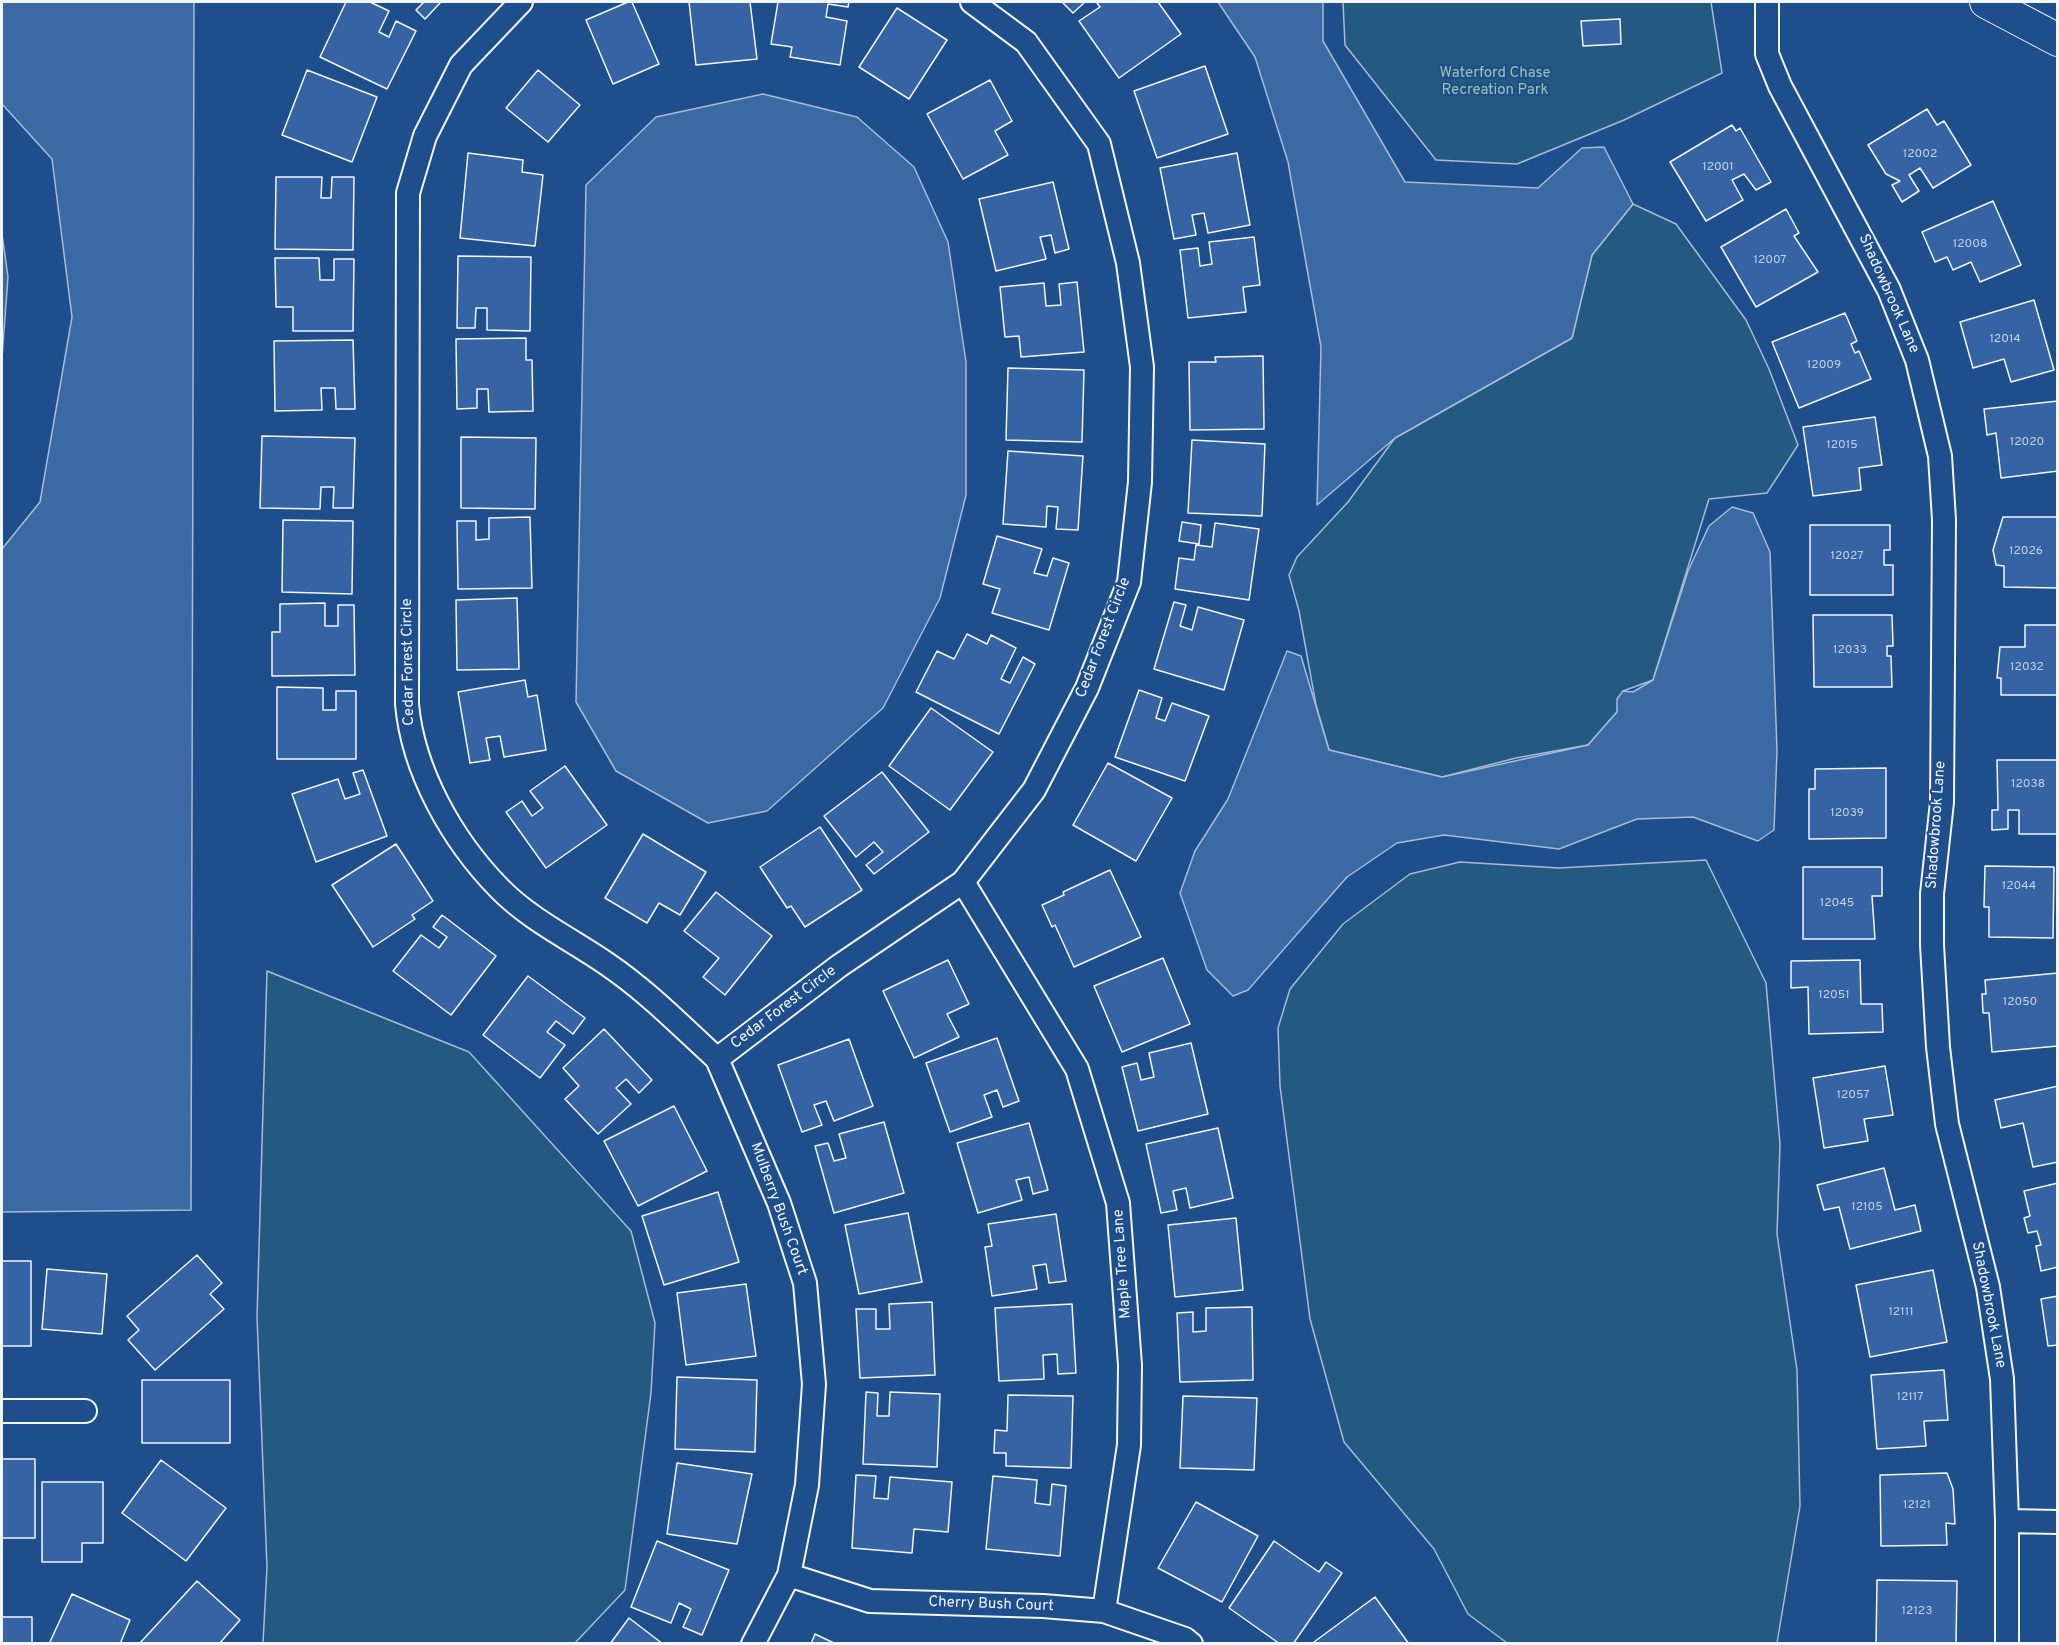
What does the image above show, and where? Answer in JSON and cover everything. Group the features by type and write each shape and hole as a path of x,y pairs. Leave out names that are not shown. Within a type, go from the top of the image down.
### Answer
{"street":[{"name":"Cedar Forest Circle","path":"521,2 461,65 425,136 408,193 407,704 410,732 426,778 458,838 500,889 556,932 608,964 717,1059 839,966 963,882 1034,790 1087,688 1129,582 1140,482 1142,367 1128,263 1099,144 1026,42 972,2"},
{"name":"Shadowbrook Lane","path":"1767,2 1767,54 1780,86 1889,290 1917,360 1940,456 1944,520 1942,802 1932,894 1938,1047 1947,1124 1988,1287 2002,1379 2007,1521 2007,1644"},
{"path":"1986,2 2058,40"},
{"name":"Maple Tree Lane","path":"963,882 1077,1069 1118,1203 1130,1365 1129,1445 1104,1611"},
{"name":"Mulberry Bush Court","path":"717,1059 778,1203 805,1283 814,1384 807,1485 789,1575 753,1644"},
{"path":"2,1411 85,1411"},
{"path":"2007,1521 2058,1522"},
{"name":"Cherry Bush Court","path":"789,1575 870,1601 1043,1606 1104,1611 1185,1639 1191,1644"}],"green space":[{"name":"Waterford Chase Recreation Park","path":"1343,2 1711,2 1722,73 1624,120 1517,164 1436,160 1345,45"},
{"path":"1633,204 1676,224 1746,320 1769,369 1798,445 1767,493 1709,499 1653,680 1623,691 1617,712 1588,745 1516,758 1442,777 1329,750 1316,705 1299,611 1289,575 1297,557 1348,502 1395,438 1572,338 1592,255"},
{"path":"1706,860 1766,983 1780,1144 1777,1234 1797,1370 1800,1506 1777,1643 1507,1643 1468,1614 1434,1549 1344,1442 1310,1319 1280,1086 1278,1028 1290,989 1343,924 1410,874 1460,862 1559,868"},
{"path":"267,971 469,1052 631,1231 655,1323 651,1393 625,1590 575,1643 263,1643 267,1567 257,1317"}],"shaded area":[{"path":"2,2 194,2 191,1210 2,1212 2,549 40,502 72,317 52,159 2,104"},
{"path":"1218,2 1323,2 1323,41 1405,182 1538,188 1582,148 1604,147 1633,204 1592,255 1572,338 1395,438 1317,505 1321,347 1288,162 1255,57"},
{"path":"763,94 857,117 914,167 948,242 966,362 966,495 940,598 883,708 767,811 708,823 616,771 576,702 586,185 656,117"},
{"path":"2,234 8,277 2,358"},
{"path":"1732,507 1753,513 1770,552 1777,751 1774,830 1758,841 1693,817 1637,819 1559,849 1444,835 1397,843 1347,877 1248,990 1233,996 1207,970 1180,893 1195,851 1228,799 1287,651 1301,656 1329,750 1442,777 1588,745 1617,712 1617,699 1623,691 1633,692 1653,680 1688,571 1709,526"}],"building":[{"path":"346,2 370,2 389,11 379,32 389,37 396,21 416,31 387,89 320,57"},
{"path":"424,2 441,2 425,19 416,10"},
{"path":"632,2 659,64 613,84 586,20"},
{"path":"689,2 750,2 757,59 696,65"},
{"path":"778,2 849,2 848,7 828,4 826,17 847,21 840,65 790,57 792,47 771,44"},
{"path":"1062,2 1085,2 1073,13"},
{"path":"1158,2 1181,34 1119,78 1079,21 1100,7 1097,3"},
{"path":"897,8 947,40 909,99 859,67"},
{"path":"1620,19 1621,44 1583,46 1581,21"},
{"path":"1205,66 1228,134 1157,158 1134,91"},
{"path":"307,70 377,97 352,162 282,135"},
{"path":"538,70 580,105 548,142 506,108"},
{"path":"990,80 1012,121 995,131 1008,155 963,179 927,114"},
{"path":"1927,109 1937,125 1944,121 1971,165 1933,188 1920,168 1909,175 1919,191 1902,202 1892,185 1900,181 1886,174 1868,145"},
{"path":"1732,125 1736,131 1740,128 1771,182 1756,190 1744,174 1732,180 1743,200 1706,221 1670,162"},
{"path":"468,153 523,160 522,172 543,175 535,246 460,238"},
{"path":"1237,153 1250,225 1208,233 1204,213 1192,215 1196,235 1174,239 1160,168"},
{"path":"276,177 322,177 321,198 331,198 332,177 354,177 353,250 275,249"},
{"path":"1053,182 1069,249 1055,253 1051,235 1040,237 1046,259 996,271 979,199"},
{"path":"1993,201 2021,265 1980,282 1971,262 1953,270 1947,257 1935,262 1922,232"},
{"path":"1786,209 1799,233 1794,236 1818,272 1756,307 1721,247"},
{"path":"1254,237 1260,285 1243,287 1246,312 1188,318 1180,250 1198,248 1200,266 1212,264 1209,242"},
{"path":"458,256 531,257 530,331 487,330 487,308 476,308 475,328 457,328"},
{"path":"275,258 319,258 320,280 334,280 334,259 354,259 353,331 293,331 293,307 276,307"},
{"path":"1077,282 1084,352 1021,357 1019,336 1005,337 1000,287 1044,283 1046,306 1061,305 1059,284"},
{"path":"2034,300 2054,370 2011,382 2004,359 1973,368 1960,322"},
{"path":"1845,313 1857,341 1851,344 1855,353 1859,351 1871,379 1799,408 1772,342"},
{"path":"526,338 526,360 532,360 533,411 489,412 488,389 477,389 477,408 457,409 456,339"},
{"path":"353,340 355,409 336,409 335,388 321,388 322,410 275,411 274,341"},
{"path":"1263,356 1264,429 1190,430 1189,362 1216,362 1215,357"},
{"path":"1008,368 1084,370 1082,442 1006,440"},
{"path":"2058,401 2058,471 2001,478 1996,433 1987,435 1984,409"},
{"path":"1875,417 1882,465 1859,468 1861,490 1813,496 1803,427"},
{"path":"262,436 355,438 353,508 333,508 334,487 321,487 320,509 260,508"},
{"path":"461,437 536,438 535,509 461,508"},
{"path":"1192,440 1265,444 1262,516 1188,513"},
{"path":"1008,451 1083,456 1078,530 1056,529 1058,507 1047,506 1046,527 1003,524"},
{"path":"530,517 532,588 458,589 457,521 476,521 476,540 489,539 489,518"},
{"path":"2003,517 2058,517 2058,588 2004,587 2004,566 1996,565 1993,550"},
{"path":"283,520 353,521 352,594 282,592"},
{"path":"1182,522 1201,525 1199,544 1179,541"},
{"path":"1215,523 1259,529 1249,600 1175,589 1179,558 1194,560 1196,545 1212,547"},
{"path":"1810,525 1890,525 1890,550 1884,550 1884,565 1893,565 1893,595 1810,595"},
{"path":"997,536 1042,549 1034,573 1047,576 1053,558 1069,563 1049,630 992,613 1000,589 983,584"},
{"path":"517,598 519,669 457,670 456,600"},
{"path":"1174,602 1186,605 1180,626 1192,630 1198,607 1244,620 1224,690 1154,669"},
{"path":"325,603 325,626 338,626 338,605 354,605 355,675 272,676 272,632 280,632 280,604"},
{"path":"1813,615 1892,615 1893,646 1887,646 1887,656 1891,656 1892,687 1814,687"},
{"path":"2025,625 2058,625 2058,695 2001,695 2001,678 1997,678 2000,647 2025,647"},
{"path":"967,634 987,644 991,635 1016,648 1001,679 1010,683 1023,657 1035,664 999,734 916,692 937,651 954,659"},
{"path":"525,680 528,697 537,695 546,750 504,757 500,736 486,738 490,760 470,763 458,692"},
{"path":"277,687 323,688 323,710 336,710 336,691 356,691 356,759 277,759"},
{"path":"1139,690 1162,698 1156,718 1165,721 1172,703 1209,716 1185,781 1115,757"},
{"path":"931,708 993,752 950,810 889,766"},
{"path":"1997,760 2058,760 2058,834 2019,834 2019,810 2008,810 2008,829 1992,830 1992,810 1998,810"},
{"path":"1108,763 1172,798 1136,861 1073,825"},
{"path":"565,766 607,825 546,868 506,812 522,801 532,816 543,808 530,791"},
{"path":"1886,768 1886,838 1809,839 1809,789 1815,789 1815,769"},
{"path":"363,770 387,836 316,862 292,794 338,779 345,799 360,794 353,773"},
{"path":"882,772 929,832 874,874 866,865 883,852 874,842 856,857 824,816"},
{"path":"820,827 862,890 805,927 791,906 787,908 760,867"},
{"path":"643,834 706,872 680,915 659,903 647,923 605,898"},
{"path":"396,844 433,901 412,915 415,919 373,947 332,885"},
{"path":"1985,866 2054,867 2053,938 1989,937 1989,907 1984,907"},
{"path":"1803,867 1882,867 1882,896 1872,896 1875,939 1803,939"},
{"path":"1110,870 1141,937 1074,967 1055,925 1052,927 1042,905 1064,895 1063,892"},
{"path":"716,892 772,936 725,995 703,977 719,958 684,931"},
{"path":"442,915 496,956 451,1015 393,971 421,935 439,948 447,937 433,927"},
{"path":"1163,958 1190,1024 1122,1052 1094,986"},
{"path":"948,960 969,1004 947,1014 959,1037 914,1058 883,991"},
{"path":"1860,960 1861,1004 1882,1004 1883,1032 1809,1034 1808,987 1791,988 1791,961"},
{"path":"2058,973 2058,1046 1992,1052 1989,1013 1983,1013 1982,994 1986,994 1985,980"},
{"path":"528,976 585,1018 573,1034 556,1021 547,1032 565,1045 540,1078 483,1035"},
{"path":"604,1029 652,1080 639,1093 626,1079 616,1088 631,1104 598,1134 565,1099 579,1086 563,1068"},
{"path":"997,1038 1019,1101 1003,1107 997,1090 984,1095 992,1117 950,1132 926,1063"},
{"path":"849,1039 873,1106 834,1121 826,1101 814,1105 822,1125 802,1132 778,1065"},
{"path":"1191,1043 1208,1114 1138,1131 1122,1067 1137,1063 1141,1080 1154,1077 1149,1053"},
{"path":"1885,1066 1893,1115 1864,1119 1868,1141 1824,1148 1813,1078"},
{"path":"2058,1086 2058,1162 2033,1167 2023,1123 2001,1128 1995,1100"},
{"path":"674,1106 707,1171 638,1206 604,1141"},
{"path":"884,1122 904,1193 834,1213 815,1146 828,1143 834,1161 846,1158 839,1134"},
{"path":"1029,1123 1048,1190 1033,1194 1029,1177 1016,1180 1022,1200 978,1213 957,1143"},
{"path":"1218,1128 1233,1198 1190,1208 1186,1188 1173,1191 1177,1210 1161,1213 1146,1144"},
{"path":"1884,1168 1895,1210 1915,1205 1921,1231 1850,1249 1839,1207 1824,1210 1817,1185"},
{"path":"2058,1183 2058,1267 2041,1271 2036,1246 2041,1245 2037,1231 2028,1233 2024,1218 2030,1216 2024,1191"},
{"path":"718,1192 739,1262 664,1285 642,1216"},
{"path":"908,1213 922,1282 859,1294 845,1225"},
{"path":"1056,1214 1066,1281 1049,1283 1046,1264 1033,1266 1037,1289 992,1296 985,1247 992,1246 988,1224"},
{"path":"1236,1218 1243,1290 1175,1297 1168,1225"},
{"path":"197,1255 222,1283 210,1294 224,1309 155,1370 128,1340 139,1330 127,1316"},
{"path":"2,1261 31,1261 31,1346 2,1346"},
{"path":"47,1269 107,1274 102,1334 42,1329"},
{"path":"1933,1270 1947,1342 1870,1357 1856,1285"},
{"path":"746,1284 756,1356 686,1365 677,1293"},
{"path":"2058,1296 2058,1345 2048,1346 2041,1299"},
{"path":"932,1302 935,1375 860,1378 856,1309 876,1309 876,1329 890,1329 889,1304"},
{"path":"1072,1304 1076,1373 1058,1374 1057,1354 1043,1355 1044,1379 999,1381 995,1308"},
{"path":"1252,1307 1253,1380 1180,1382 1177,1313 1193,1312 1193,1332 1206,1331 1206,1308"},
{"path":"1944,1370 1948,1420 1924,1421 1926,1446 1877,1449 1871,1375"},
{"path":"677,1377 757,1380 755,1452 675,1449"},
{"path":"142,1380 230,1380 230,1443 142,1443"},
{"path":"866,1392 878,1393 877,1416 889,1416 890,1392 940,1394 937,1467 863,1464"},
{"path":"1008,1395 1073,1396 1071,1468 1006,1466 1006,1453 994,1453 995,1430 1007,1431"},
{"path":"1183,1396 1257,1398 1254,1470 1180,1468"},
{"path":"2,1459 35,1459 35,1538 2,1538"},
{"path":"161,1460 226,1508 186,1561 122,1513"},
{"path":"677,1463 752,1474 737,1544 667,1534"},
{"path":"1947,1473 1953,1489 1955,1524 1946,1523 1947,1545 1881,1546 1880,1475"},
{"path":"856,1475 876,1476 874,1498 888,1499 890,1477 952,1482 948,1532 914,1529 912,1553 852,1548"},
{"path":"993,1476 1037,1480 1035,1503 1050,1505 1052,1484 1066,1486 1060,1556 986,1549"},
{"path":"42,1482 103,1482 103,1543 82,1543 82,1562 42,1562"},
{"path":"1196,1502 1258,1536 1222,1602 1158,1568"},
{"path":"657,1541 729,1570 702,1635 683,1627 691,1609 679,1603 671,1623 631,1607"},
{"path":"1274,1541 1319,1572 1326,1562 1342,1573 1293,1644 1280,1644 1229,1608"},
{"path":"1877,1580 1957,1581 1956,1644 1876,1644"},
{"path":"197,1581 240,1620 219,1644 139,1644"},
{"path":"72,1594 130,1620 120,1644 49,1644"},
{"path":"1375,1597 1409,1644 1314,1644 1314,1642"},
{"path":"2,1617 32,1617 32,1644 2,1644"},
{"path":"629,1618 663,1644 610,1644"},
{"path":"815,1634 836,1644 811,1644"}]}
